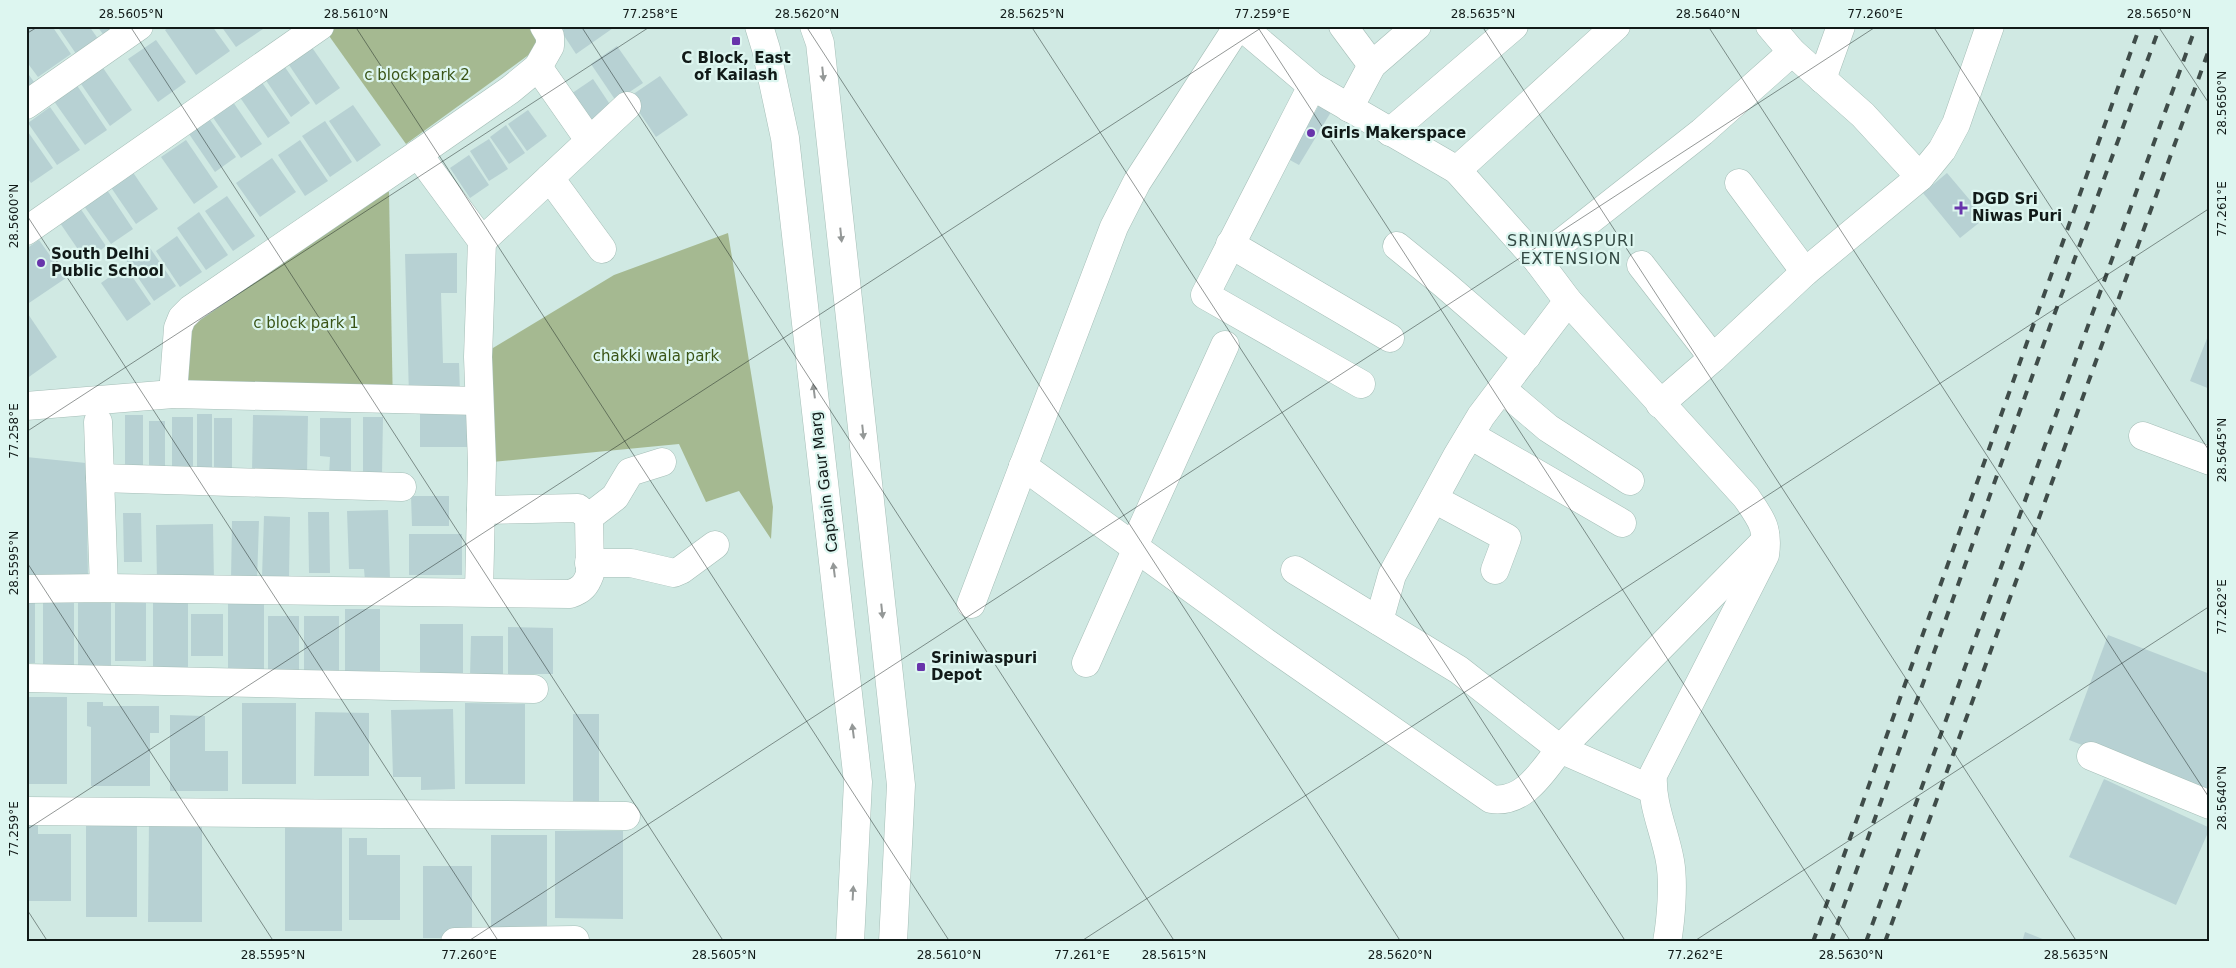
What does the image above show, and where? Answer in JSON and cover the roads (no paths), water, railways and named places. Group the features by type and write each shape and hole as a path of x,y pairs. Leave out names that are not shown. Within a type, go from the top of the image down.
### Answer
{"street":[{"path":"26,105 139,26"},
{"path":"26,231 320,26"},
{"path":"173,394 178,328 182,318 191,309 510,90 538,67 550,46 550,36 544,26"},
{"name":"Captain Gaur Marg","path":"759,26 766,49 785,138 858,782 849,939"},
{"path":"814,26 820,43 901,785 893,942"},
{"path":"971,604 1114,227 1137,182 1240,26 1312,86 1457,170 1538,261 1568,301 1746,497 1761,520 1768,538 1765,555 1660,756 1653,775 1651,789 1670,863 1670,923 1667,942"},
{"path":"1343,26 1372,65"},
{"path":"1349,108 1372,65 1417,26"},
{"path":"1390,132 1514,26"},
{"path":"1457,170 1616,26"},
{"path":"1770,26 1792,52 1863,115 1920,177"},
{"path":"1822,79 1841,26"},
{"path":"1660,404 1713,358 1805,272 1920,177 1942,150 1956,124 1990,26"},
{"path":"1538,261 1702,132 1792,52"},
{"path":"538,67 589,140"},
{"path":"1312,86 1205,295 1361,384"},
{"path":"482,241 627,106"},
{"path":"418,154 482,241 478,357 481,510 479,592"},
{"path":"550,178 602,249"},
{"path":"1739,183 1805,272"},
{"path":"1230,244 1390,338"},
{"path":"1397,246 1527,356"},
{"path":"1641,265 1713,358"},
{"path":"1379,621 1392,575 1470,435 1568,301"},
{"path":"1086,663 1225,344"},
{"path":"1502,389 1548,428 1630,481"},
{"path":"26,406 173,394 479,401"},
{"path":"98,422 104,588"},
{"path":"1470,435 1622,523"},
{"path":"2143,436 2210,461"},
{"path":"589,517 615,497 630,472 662,462"},
{"path":"1023,466 1265,642 1491,799 1503,801 1517,796 1532,784 1560,749 1768,538"},
{"path":"100,478 402,487"},
{"path":"1434,499 1507,538 1495,570"},
{"path":"481,510 578,508 589,517"},
{"path":"26,590 104,588 570,594 580,590 587,583 590,574 589,517"},
{"path":"589,563 631,563 674,573 715,545"},
{"path":"1295,570 1459,670 1560,749 1651,789"},
{"path":"26,678 534,689"},
{"path":"2091,756 2210,805"},
{"path":"26,811 626,816"},
{"path":"455,942 575,940"}],"railway":[{"path":"1813,942 2140,26"},
{"path":"1831,942 2049,329 2160,26"},
{"path":"1866,942 2196,26"},
{"path":"1885,942 2210,47"}],"place":[{"name":"C Block, East of Kailash","path":"736,41"},
{"name":"Girls Makerspace","path":"1311,133"},
{"name":"DGD Sri Niwas Puri","path":"1961,208"},
{"name":"South Delhi Public School","path":"41,263"},
{"name":"Sriniwaspuri Depot","path":"921,667"}],"district":[{"name":"SRINIWASPURI EXTENSION","path":"1571,249"}],"park label":[{"name":"c block park 2","path":"417,75"},
{"name":"c block park 1","path":"306,323"},
{"name":"chakki wala park","path":"656,356"}]}
